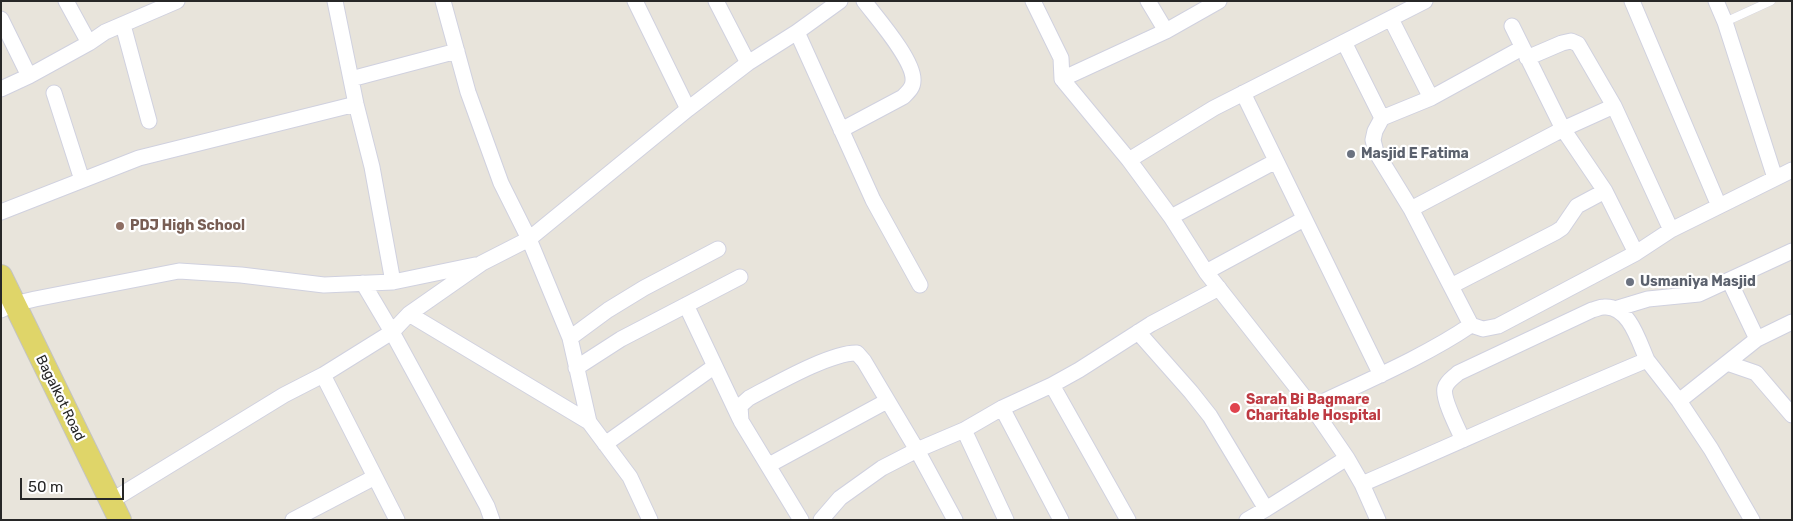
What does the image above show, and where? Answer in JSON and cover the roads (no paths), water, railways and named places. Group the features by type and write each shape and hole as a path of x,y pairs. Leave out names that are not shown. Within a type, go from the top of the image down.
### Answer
{"main road":[{"name":"Bagalkot Road","path":"1,276 8,307 116,511"}],"street":[{"path":"66,1 89,43"},
{"path":"1,89 29,76 89,43 105,32 177,1"},
{"path":"335,1 356,104 372,167 393,282"},
{"path":"443,1 468,92 501,183 529,239 570,338 589,422 630,477 650,520"},
{"path":"635,1 688,109"},
{"path":"716,1 748,63"},
{"path":"116,511 284,396 323,375 392,332 409,314 482,263 529,239 688,109 748,63 797,32 840,1"},
{"path":"841,130 903,97 910,90 913,81 912,71 899,47 864,1"},
{"path":"1033,1 1061,58 1062,79 1129,160 1171,217 1206,272 1312,407 1347,458 1362,484 1378,520"},
{"path":"1148,1 1166,30"},
{"path":"1062,79 1166,30 1219,1"},
{"path":"1129,160 1214,108 1425,1"},
{"path":"1632,1 1720,206"},
{"path":"1716,1 1725,22 1775,178"},
{"path":"1,19 29,76"},
{"path":"1391,19 1431,98"},
{"path":"123,25 149,120"},
{"path":"1512,26 1563,129 1605,191 1636,253"},
{"path":"797,32 873,200 920,286"},
{"path":"1671,230 1614,106 1578,44 1571,41 1524,53 1431,98 1382,118 1375,131 1373,140 1376,152 1411,209 1471,325 1483,329 1498,326 1636,253 1671,230 1792,170"},
{"path":"1344,42 1382,118"},
{"path":"351,79 457,51"},
{"path":"54,93 82,180"},
{"path":"1243,94 1381,375"},
{"path":"1,212 138,158 356,104"},
{"path":"1411,209 1563,129 1614,106"},
{"path":"1171,217 1276,161"},
{"path":"1451,286 1556,232 1562,228 1577,206 1605,191"},
{"path":"1206,272 1304,218"},
{"path":"570,338 608,310 644,288 718,248"},
{"path":"1615,309 1648,299 1699,294 1792,251"},
{"path":"8,307 179,271 241,275 324,285 363,284 393,282 482,263"},
{"path":"576,368 621,339 740,278"},
{"path":"1728,280 1757,339"},
{"path":"363,284 392,332 492,520"},
{"path":"821,520 840,498 882,468 917,450 964,430 1002,408 1052,385 1138,332 1219,288"},
{"path":"686,305 741,421 801,520"},
{"path":"1463,440 1446,400 1444,389 1448,381 1458,374 1592,310 1605,307 1615,309 1628,320 1647,360 1680,401 1711,449 1752,520"},
{"path":"409,314 589,422"},
{"path":"1680,401 1757,339 1792,322"},
{"path":"1312,407 1381,375 1459,334 1471,325"},
{"path":"1138,332 1210,416 1266,510"},
{"path":"741,421 740,406 749,398 828,360 848,353 857,353 864,361 886,401 917,450 955,520"},
{"path":"1362,484 1560,396 1647,360"},
{"path":"1728,362 1756,373 1792,415"},
{"path":"604,444 715,366"},
{"path":"323,375 397,520"},
{"path":"1052,385 1128,520"},
{"path":"769,465 886,401"},
{"path":"1002,408 1055,518"},
{"path":"964,430 1006,520"},
{"path":"1247,520 1266,510 1347,458"},
{"path":"292,520 375,477"}],"lane":[{"path":"1725,22 1771,1"}],"place":[{"name":"Masjid E Fatima","path":"1351,154"},
{"name":"PDJ High School","path":"120,226"},
{"name":"Usmaniya Masjid","path":"1630,282"},
{"name":"Sarah Bi Bagmare Charitable Hospital","path":"1235,408"}]}
